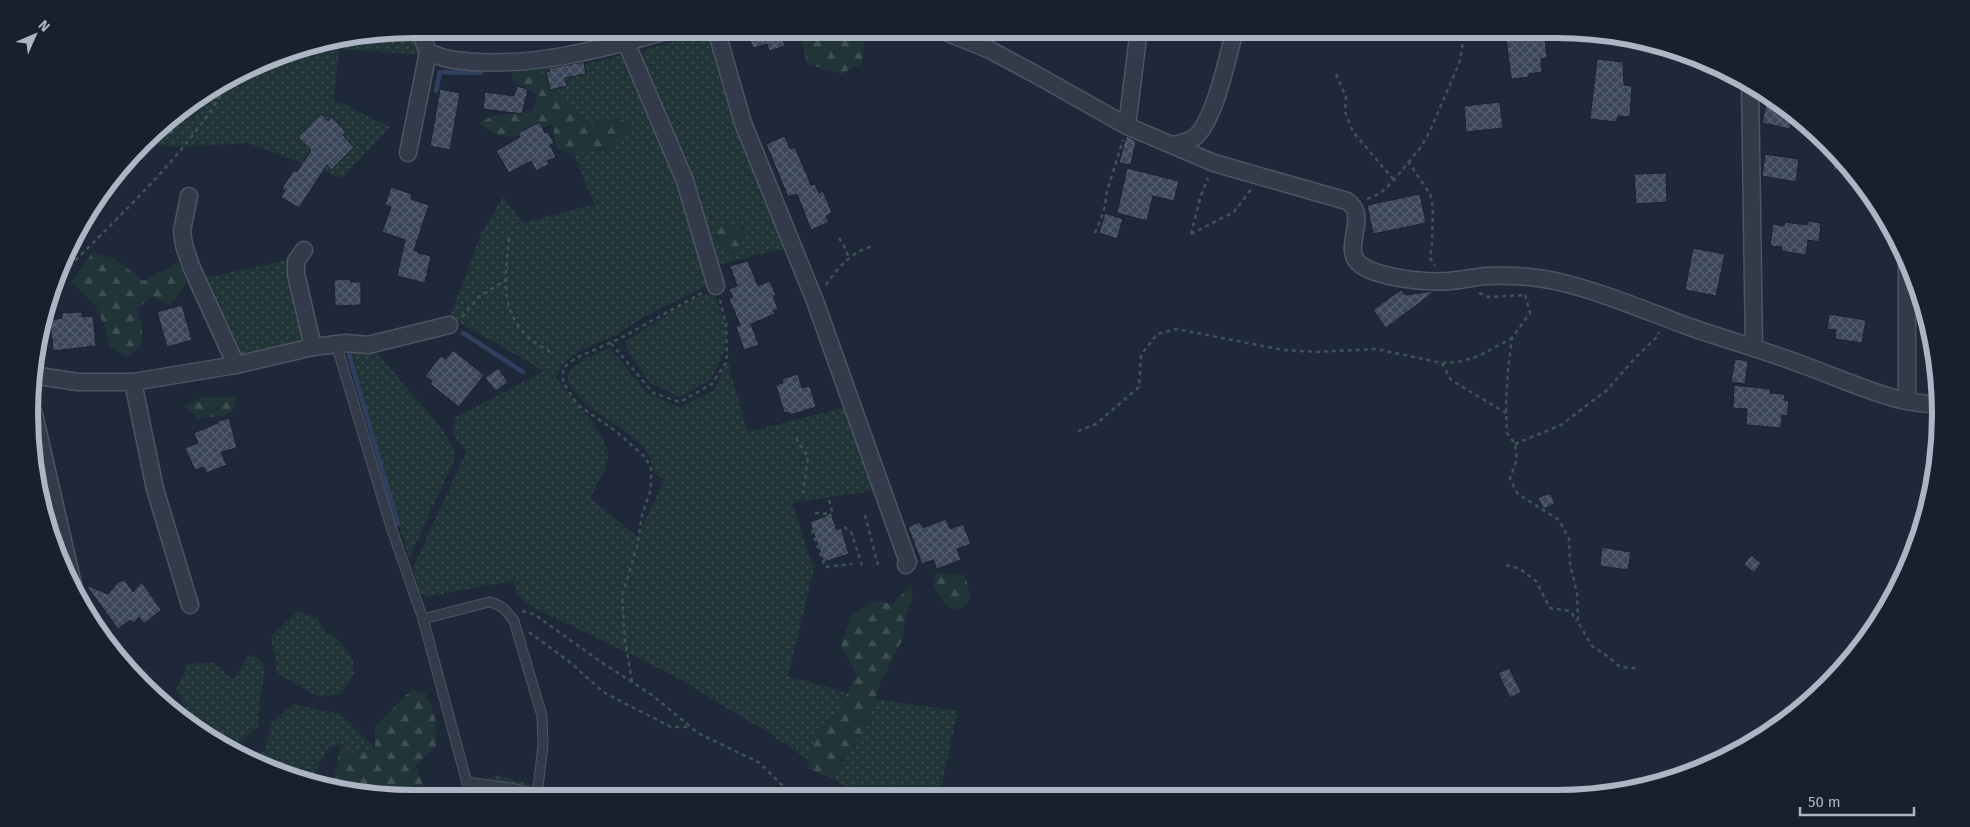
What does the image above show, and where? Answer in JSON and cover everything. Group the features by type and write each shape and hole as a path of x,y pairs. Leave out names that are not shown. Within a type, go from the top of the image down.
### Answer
{"street":[{"path":"408,153 428,52 423,38"},
{"path":"428,52 452,60 499,62 549,58 640,38"},
{"path":"719,38 743,123 815,301 908,562 906,565"},
{"path":"960,38 990,50 1127,126 1214,163 1347,200 1354,205 1357,212 1354,257 1360,265 1375,272 1418,281 1450,281 1486,276 1523,276 1553,281 1593,292 1858,386 1907,401 1932,404"},
{"path":"1127,126 1138,38"},
{"path":"1174,145 1194,138 1211,116 1232,38"},
{"path":"626,42 685,181 716,286"},
{"path":"1750,91 1754,348"},
{"path":"189,196 182,231 184,245 191,266 236,365"},
{"path":"304,250 296,261 296,274 313,347"},
{"path":"1907,278 1907,401"},
{"path":"40,376 78,382 133,382 236,365 313,347 346,343 368,345 449,325"},
{"path":"133,382 155,489 190,604"},
{"path":"38,431 68,561"}],"lane":[{"path":"336,344 391,527 423,619 469,790"},
{"path":"423,619 484,602 499,605 507,611 514,621 542,716 543,746 539,790"},
{"path":"467,782 519,790"}],"path":[{"path":"1354,205 1382,193 1420,147 1437,115 1460,61 1464,38"},
{"path":"1336,74 1346,97 1345,112 1353,132 1394,180"},
{"path":"60,286 70,266 164,170 205,119 222,92"},
{"path":"1095,233 1104,211 1107,191 1127,126"},
{"path":"1408,161 1430,194 1432,208 1430,258 1438,272 1450,281"},
{"path":"1214,163 1201,195 1191,234 1234,212 1261,177"},
{"path":"509,238 506,280 508,309 527,336 552,353"},
{"path":"839,238 849,258"},
{"path":"815,301 831,276 849,258 862,249 874,246"},
{"path":"449,325 463,316 479,297 506,280"},
{"path":"611,343 653,393 680,402 712,384 727,361 726,322 716,286 611,343 576,358 563,368 563,382 578,406 617,432 646,458 651,469 651,489 642,515 637,547 622,596 625,640 632,682"},
{"path":"1078,431 1096,424 1139,387 1141,355 1157,334 1177,329 1283,350 1314,352 1376,349 1442,363 1458,362 1479,356 1512,338 1530,314 1525,295"},
{"path":"1515,444 1561,425 1607,390 1658,336 1662,316"},
{"path":"1512,338 1506,413 1507,433 1515,444 1517,458 1510,479 1518,494 1559,520 1569,540 1570,564 1577,593 1578,622"},
{"path":"1442,363 1452,380 1506,413"},
{"path":"796,438 808,457 802,492"},
{"path":"829,500 833,514"},
{"path":"814,513 833,514"},
{"path":"828,516 833,514"},
{"path":"865,515 878,565"},
{"path":"844,526 851,532 862,564"},
{"path":"812,530 825,567 852,564"},
{"path":"1506,565 1520,569 1536,581 1550,608 1570,611 1592,646 1620,667 1638,668"},
{"path":"499,605 534,614 652,694 698,733 760,763 785,790"},
{"path":"514,621 571,663 603,692 671,727 691,727"}],"green space":[{"path":"389,38 417,38 424,55 339,49 334,99 390,127 342,178 247,143 183,147 153,145 173,134 174,124 225,88 247,76 293,57 340,45"},
{"path":"687,38 716,38 791,247 717,265 699,194 644,66 642,55 647,49"},
{"path":"805,38 863,38 865,45 861,64 841,74 807,64 802,40"},
{"path":"620,55 626,60 654,117 713,283 647,315 616,335 579,351 561,365 556,378 587,416 607,447 606,465 590,498 638,537 664,480 653,472 646,450 627,433 585,403 568,381 568,372 586,358 610,348 648,394 679,407 715,390 727,361 748,432 846,407 879,490 792,503 814,569 788,676 847,693 839,709 814,740 809,761 769,733 667,672 526,604 516,591 513,581 426,597 419,591 413,568 466,452 453,434 454,418 544,371 450,317 481,234 503,197 523,223 594,204 574,155 609,147 623,139 631,124 616,117 589,124 561,101 548,80 524,68 571,68"},
{"path":"524,68 548,80 561,101 589,124 616,117 631,124 629,133 618,144 574,155 557,149 552,124 514,136 497,135 488,131 480,123 493,116 533,111 537,94 512,80 512,73"},
{"path":"174,124 173,134 151,145"},
{"path":"717,226 743,228 745,237 737,250 728,257 713,238"},
{"path":"93,252 115,259 144,281 178,262 187,282 178,296 169,304 153,297 136,309 142,326 142,345 128,357 110,347 105,327 95,305 71,282"},
{"path":"287,260 306,339 223,361 187,282"},
{"path":"714,291 727,331 723,356 710,380 680,397 650,383 629,353 626,341 685,303"},
{"path":"374,350 441,427 455,450 455,458 409,559 349,355 351,351"},
{"path":"202,397 235,397 235,408 224,416 197,418 184,406"},
{"path":"935,573 965,575 971,598 958,611 945,604 934,587"},
{"path":"911,584 913,600 905,615 903,638 880,684 862,734 833,778 807,768 814,740 839,709 857,675 841,645 851,616 875,601 893,604"},
{"path":"298,611 316,617 324,630 339,640 353,661 354,674 341,694 318,697 277,673 271,636"},
{"path":"249,655 261,660 265,672 260,696 258,727 239,743 233,743 192,717 176,690 188,664 212,662 233,679"},
{"path":"412,689 425,693 435,715 436,746 416,766 425,790 389,789 335,781 334,777 341,745 353,753 375,747 375,727"},
{"path":"875,699 958,711 941,790 849,790 833,778 862,734"},
{"path":"294,704 341,714 374,747 353,753 341,745 329,747 313,776 258,756 265,750 272,722"},
{"path":"497,775 536,786 540,790 474,790 472,785"}],"building":[{"path":"749,38 789,38 783,40 785,46 769,51 767,44 753,48"},
{"path":"1506,38 1545,38 1547,58 1541,59 1542,72 1529,74 1529,77 1511,79"},
{"path":"1597,59 1623,62 1624,85 1632,86 1630,117 1618,116 1616,122 1590,119"},
{"path":"584,62 586,74 565,78 567,86 550,90 546,72 550,71 549,68"},
{"path":"517,86 528,89 522,114 483,109 485,92 514,96"},
{"path":"440,89 460,93 450,150 430,146"},
{"path":"1500,102 1503,128 1466,132 1464,106"},
{"path":"1766,102 1792,121 1790,129 1762,123"},
{"path":"321,114 328,121 332,117 346,132 343,135 354,147 331,170 327,165 299,208 281,197 285,190 282,188 294,170 297,172 311,150 298,137"},
{"path":"540,122 545,133 548,132 554,143 550,145 556,157 547,161 549,164 536,171 531,161 509,173 496,151 520,137 518,133"},
{"path":"785,136 790,149 795,147 811,185 815,184 819,193 823,191 832,213 826,216 829,222 811,230 797,194 788,197 766,144"},
{"path":"1126,136 1136,141 1131,165 1119,163"},
{"path":"1765,154 1799,159 1796,182 1762,176"},
{"path":"1833,160 1842,170 1833,170"},
{"path":"1127,168 1179,181 1174,201 1153,196 1147,221 1117,213"},
{"path":"1666,173 1667,202 1636,204 1634,174"},
{"path":"391,187 412,194 411,199 429,205 414,250 431,256 425,283 397,276 405,240 382,232 391,207 385,205"},
{"path":"1420,194 1426,223 1373,234 1367,205"},
{"path":"1105,213 1123,219 1117,239 1099,233"},
{"path":"1808,221 1821,223 1819,242 1808,240 1806,255 1781,251 1782,247 1770,246 1773,224 1784,226 1785,222 1807,225"},
{"path":"1693,248 1725,254 1716,296 1685,290"},
{"path":"748,261 758,286 770,281 776,295 773,296 778,309 773,311 775,314 751,324 759,345 744,350 736,327 740,325 729,299 733,297 729,289 737,286 730,266"},
{"path":"350,279 350,282 361,282 361,305 335,306 334,280"},
{"path":"1401,290 1405,295 1435,291 1386,328 1373,310"},
{"path":"182,305 192,340 167,347 157,312"},
{"path":"82,312 82,317 93,316 96,346 53,351 50,320 62,318 62,313"},
{"path":"1829,314 1866,320 1862,343 1835,339 1836,330 1827,329"},
{"path":"453,350 484,375 459,407 430,384 432,381 425,376 441,356 446,359"},
{"path":"1735,359 1748,361 1745,384 1731,382"},
{"path":"498,368 508,382 496,391 485,378"},
{"path":"798,374 802,388 810,386 816,407 790,415 789,412 784,413 776,385 783,383 782,379"},
{"path":"1734,385 1770,389 1770,393 1785,394 1784,400 1789,401 1787,416 1782,415 1781,428 1746,425 1747,409 1733,408"},
{"path":"229,418 237,448 221,452 227,465 206,473 204,467 195,470 185,448 198,443 194,433 218,423 218,421"},
{"path":"1550,493 1555,503 1544,509 1538,498"},
{"path":"831,514 837,530 841,528 849,554 824,562 810,522"},
{"path":"946,519 950,529 963,524 971,544 957,549 961,560 937,569 933,560 922,564 908,527 920,522 923,528"},
{"path":"1602,547 1631,552 1628,570 1600,566"},
{"path":"1751,555 1761,563 1754,573 1744,564"},
{"path":"125,580 133,592 142,582 161,610 144,624 139,617 134,623 130,620 118,629 86,585 108,594 118,582"},
{"path":"1509,668 1521,692 1510,698 1498,673"}],"waterway":[{"path":"436,91 440,72 481,73"},
{"path":"463,333 523,372"},
{"path":"355,350 351,351 349,355 398,524"}]}
